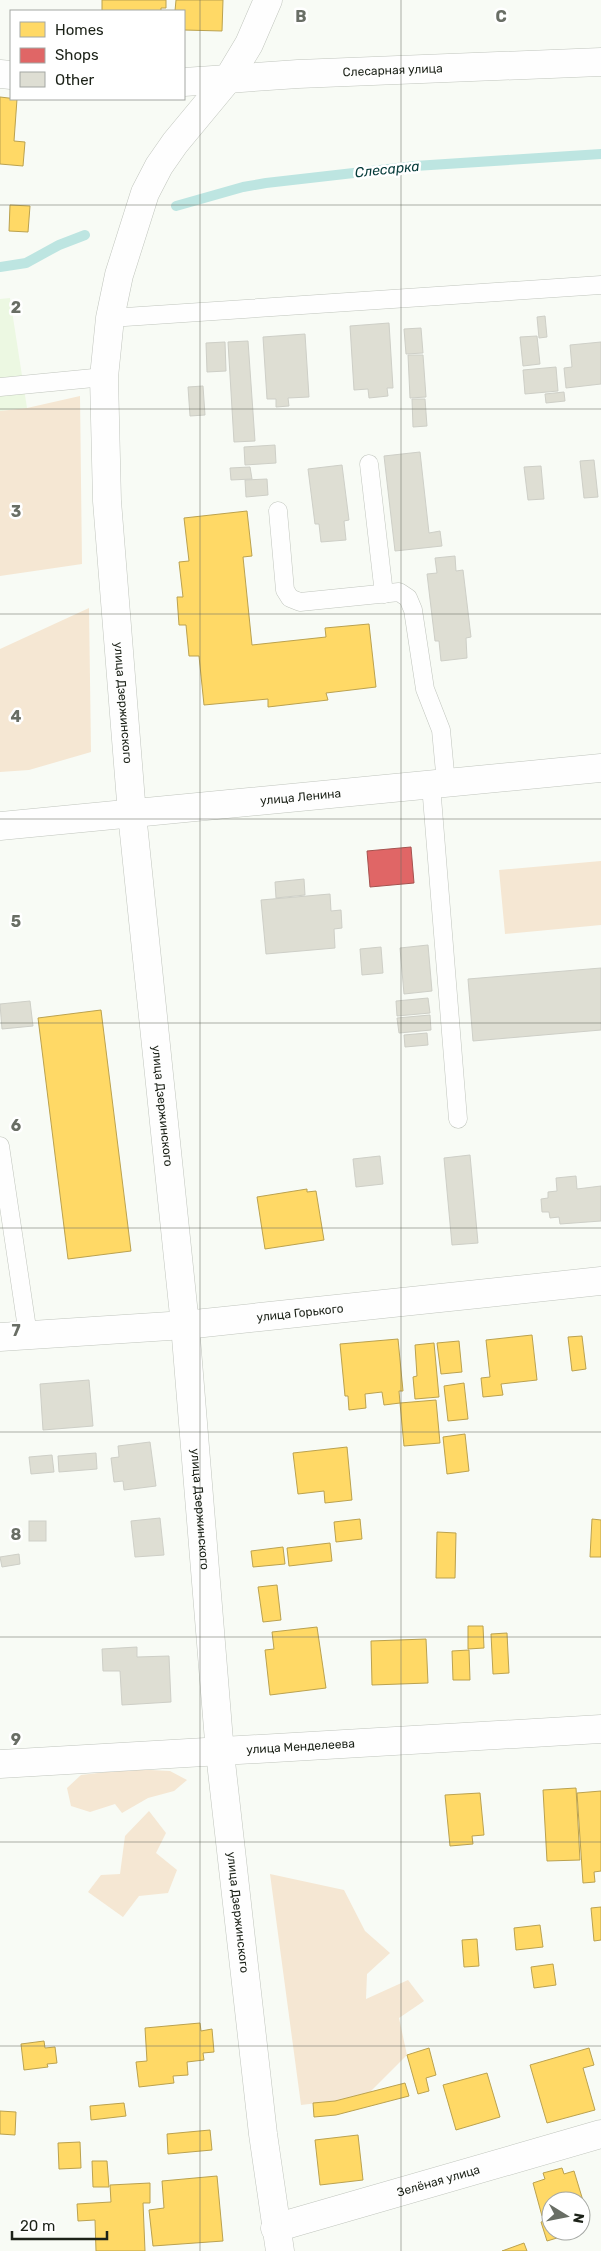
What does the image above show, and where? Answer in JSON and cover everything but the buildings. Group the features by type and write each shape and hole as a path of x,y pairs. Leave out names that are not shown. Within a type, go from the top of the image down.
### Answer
{"main road":[{"name":"улица Дзержинского","path":"268,0 249,44 228,79 170,150 159,166 145,194 119,275 110,318 104,377 107,500 132,814 185,1325 220,1753 262,2134 277,2240"},
{"name":"Слесарная улица","path":"185,82 298,74 601,62"},
{"name":"улица Ленина","path":"0,826 601,768"},
{"name":"улица Горького","path":"0,1338 185,1325 601,1281"},
{"name":"улица Менделеева","path":"0,1764 220,1753 601,1729"},
{"name":"Зелёная улица","path":"277,2240 601,2134"}],"lane":[{"path":"110,318 601,285"},
{"path":"0,387 104,377"},
{"path":"369,464 384,594"},
{"path":"278,512 285,590 290,598 300,602 400,592 408,598 414,610 425,689 441,730 439,784 458,1119"},
{"path":"0,1146 28,1335"}],"shaded area":[{"path":"10,298 27,408 0,411 0,299"},
{"path":"80,396 82,564 0,576 0,411 27,408"},
{"path":"89,608 91,752 29,770 0,772 0,649"},
{"path":"601,861 601,925 505,934 499,870"},
{"path":"131,1769 170,1771 187,1780 174,1791 148,1798 122,1813 115,1804 90,1812 71,1806 67,1788 81,1775"},
{"path":"149,1811 166,1833 156,1853 177,1870 168,1893 139,1896 123,1917 88,1892 101,1875 120,1874 125,1836"},
{"path":"270,1874 344,1890 365,1931 390,1953 367,1974 366,1999 408,1980 424,2001 399,2018 407,2055 370,2092 335,2101 301,2105"}],"waterway":[{"name":"Слесарка","path":"176,206 243,187 266,183 415,166 601,154"},
{"name":"Слесарка","path":"0,267 26,263 59,245 85,235"}]}
